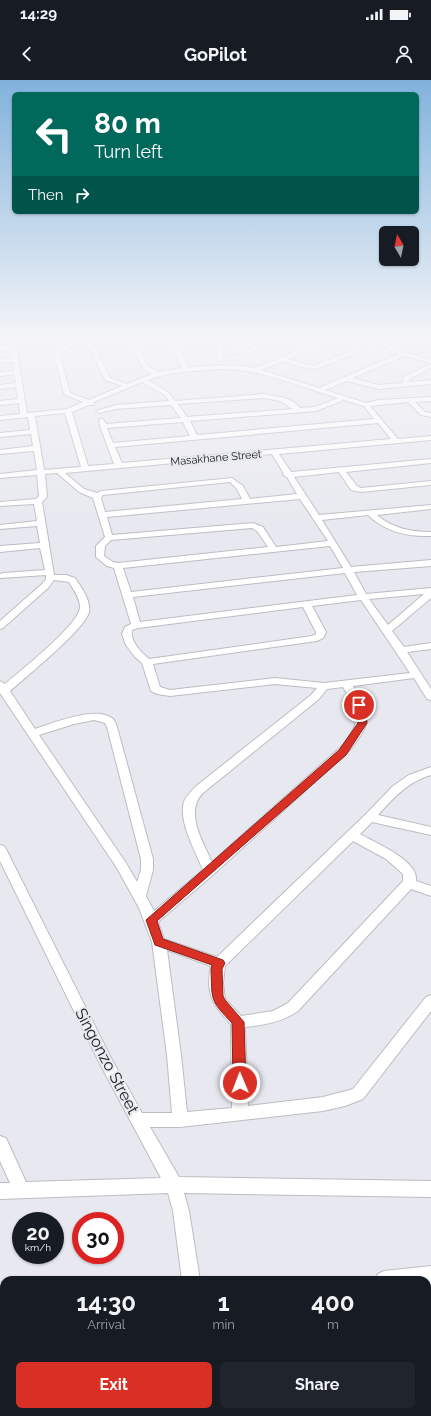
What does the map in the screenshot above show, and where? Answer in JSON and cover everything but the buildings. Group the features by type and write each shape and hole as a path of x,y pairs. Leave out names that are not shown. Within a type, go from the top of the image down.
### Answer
{"street":[{"path":"0,403 18,401"},
{"path":"0,504 38,501 43,499 44,496 37,448 22,401"},
{"path":"194,437 207,418 255,401"},
{"path":"283,401 289,403 298,410"},
{"path":"103,426 321,408 336,401"},
{"path":"355,401 366,405 389,401"},
{"path":"410,401 423,414 431,416"},
{"path":"0,418 68,411 89,402 99,411 103,426 119,466"},
{"path":"99,411 116,407 174,403 207,418 380,421"},
{"path":"174,403 185,419 194,437"},
{"path":"366,405 396,441"},
{"path":"68,411 85,469"},
{"path":"0,434 33,432"},
{"path":"111,445 194,437"},
{"name":"Masakhane Street","path":"0,476 431,438"},
{"path":"0,452 37,448"},
{"path":"274,452 287,475 333,543 363,597 401,650 431,697"},
{"path":"287,475 431,461"},
{"path":"341,470 352,486 360,490 431,483"},
{"path":"58,471 81,491 91,495 98,496 101,493 108,492 232,480 240,488 247,501"},
{"path":"98,496 109,538"},
{"path":"103,515 302,496"},
{"path":"0,626 45,586 50,575 40,523 38,501"},
{"path":"317,518 431,507"},
{"path":"370,513 385,526 413,534 431,534"},
{"path":"0,527 40,523"},
{"path":"273,549 260,529 253,526 109,538 101,544 99,549 100,557 110,564 118,566 333,543"},
{"path":"0,549 44,545"},
{"path":"128,595 348,570 431,563"},
{"path":"118,566 136,625"},
{"path":"3,576 50,575 72,580 85,605 85,613 80,622 71,632 2,688 140,895 151,920 159,942 174,1055 180,1120"},
{"path":"416,675 324,686 275,681 164,692 155,689 147,662 138,655 129,639 128,629 136,625 363,597 431,592"},
{"path":"387,630 431,592"},
{"path":"147,662 318,638 321,632 306,604"},
{"path":"401,650 431,646"},
{"path":"151,920 210,871 347,748 362,723 362,718 359,705 346,684"},
{"path":"210,871 188,814 191,798 315,697 324,686"},
{"path":"33,734 92,717 109,721 112,727 147,858 147,870 140,895"},
{"path":"240,1114 238,1022 220,1002 217,996 216,969 219,963 352,835 394,791 415,775 431,771"},
{"path":"370,817 431,831"},
{"path":"238,1022 273,1018 284,1014 293,1007 409,883 410,878 408,870 352,835"},
{"name":"Singonzo Street","path":"0,849 106,1062 174,1185 181,1211 190,1276"},
{"path":"409,883 431,891"},
{"path":"159,942 219,963"},
{"path":"138,1120 180,1120 240,1114 323,1104 345,1099 358,1094 431,1001"},
{"path":"0,1143 20,1190"},
{"path":"1,1192 20,1190 174,1185 431,1188"}],"route":[{"path":"240,1083 238,1022 220,1002 217,996 216,969 219,963 159,942 151,920 210,871 347,748 362,723 362,714 359,705"}]}
